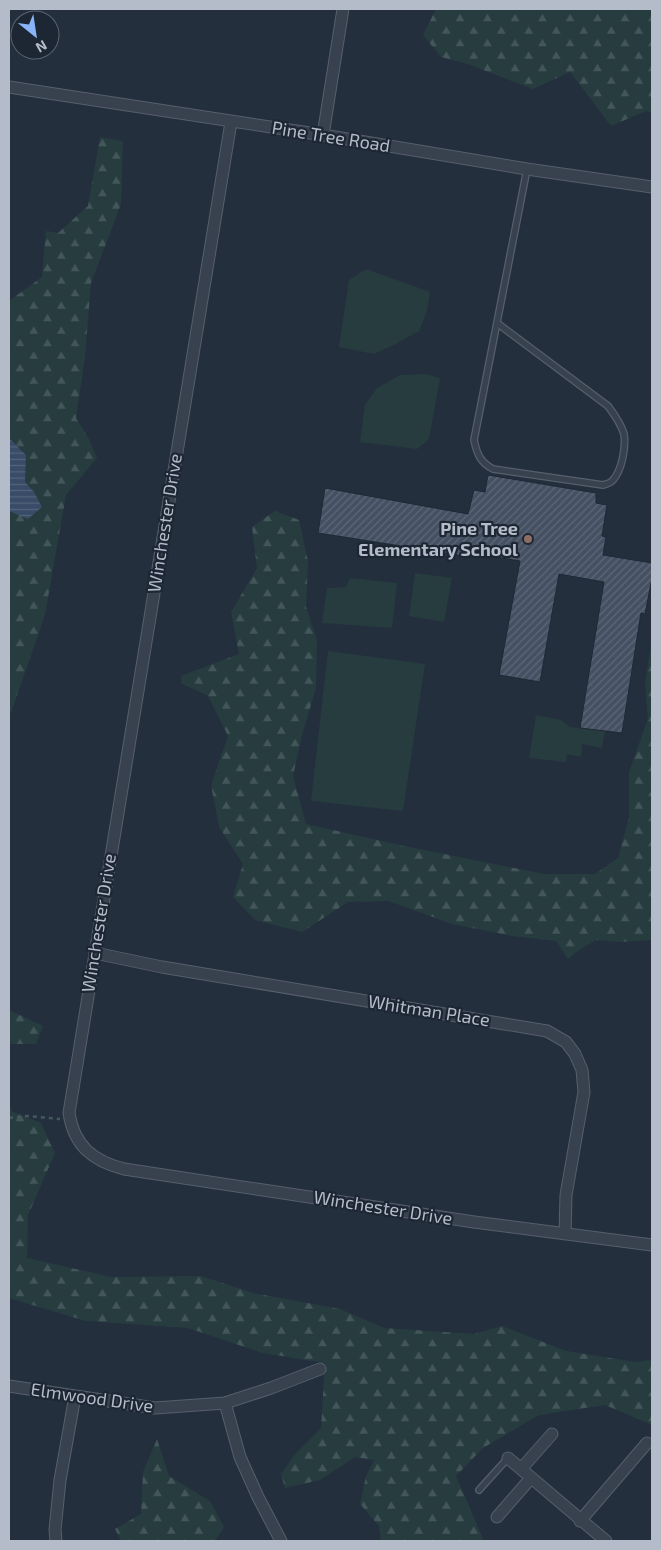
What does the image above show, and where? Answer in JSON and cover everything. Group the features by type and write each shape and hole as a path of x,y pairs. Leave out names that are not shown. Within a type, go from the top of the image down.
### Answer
{"street":[{"path":"323,135 343,9"},
{"name":"Pine Tree Road","path":"9,87 323,135 527,170 652,187"},
{"name":"Winchester Drive","path":"231,122 69,1113 71,1125 78,1140 95,1159 106,1165 124,1169 474,1222 652,1245"},
{"name":"Whitman Place","path":"95,953 182,970 547,1030 566,1042 575,1054 582,1070 584,1092 566,1195 565,1234"},
{"name":"Elmwood Drive","path":"9,1386 155,1408 225,1403 320,1369"},
{"path":"56,1541 55,1530 60,1480 75,1396"},
{"path":"225,1403 240,1458 281,1541"},
{"path":"520,1469 552,1434"},
{"path":"580,1521 647,1444"},
{"path":"508,1458 580,1521 606,1541"},
{"path":"497,1517 531,1478"}],"lane":[{"path":"498,323 608,406 616,417 623,432 624,445 619,471 612,481 603,485 493,469 485,465 478,455 474,440 527,170"},
{"path":"479,1490 508,1458"}],"path":[{"path":"9,1118 28,1116 70,1119"}],"green space":[{"path":"436,9 652,9 652,112 646,111 611,126 570,72 533,89 468,64 441,57 423,35"},
{"path":"100,137 123,141 121,204 91,283 85,356 76,418 89,439 97,458 66,495 45,615 9,718 9,511 12,513 34,492 25,482 26,455 9,438 9,301 42,277 46,231 58,233 88,206"},
{"path":"366,269 430,292 427,311 419,331 374,354 339,347 349,280"},
{"path":"427,374 440,378 429,439 417,449 360,442 365,405 377,388 400,375"},
{"path":"275,511 299,520 308,561 306,607 317,640 316,688 302,735 293,776 306,824 544,874 595,874 618,858 629,818 629,772 648,719 645,684 652,638 652,940 618,942 596,940 568,959 556,941 512,936 452,924 389,901 348,902 302,932 255,920 233,897 243,864 219,827 211,785 228,736 208,696 181,683 181,676 239,654 231,612 257,568 252,527"},
{"path":"415,573 452,578 444,622 409,616"},
{"path":"350,578 397,583 392,628 322,623 327,588 346,587"},
{"path":"328,651 425,664 403,811 311,801"},
{"path":"536,715 561,720 570,727 605,731 602,748 582,744 581,757 567,754 566,762 529,758"},
{"path":"9,1010 43,1026 36,1044 9,1044"},
{"path":"9,1100 11,1111 41,1123 55,1153 28,1215 27,1258 111,1277 201,1276 253,1293 340,1309 384,1328 474,1334 502,1326 566,1351 635,1362 652,1360 652,1425 605,1405 539,1415 483,1448 456,1476 484,1541 381,1541 379,1526 360,1504 366,1476 374,1460 355,1457 320,1480 285,1488 281,1474 296,1453 321,1428 325,1363 263,1353 188,1328 86,1321 9,1298"},
{"path":"157,1439 169,1476 210,1501 224,1527 215,1541 121,1541 115,1529 141,1514 143,1472"}],"water":[{"path":"9,438 26,455 25,482 34,492 42,507 28,519 9,511"}],"building":[{"path":"488,475 596,493 596,503 607,505 602,536 606,537 603,555 652,563 652,584 645,614 641,613 622,733 580,728 604,582 559,574 540,682 499,675 520,561 477,554 477,558 318,533 325,488 468,514 474,490 485,492"}],"place":[{"name":"Pine Tree Elementary School","path":"528,539"}]}
